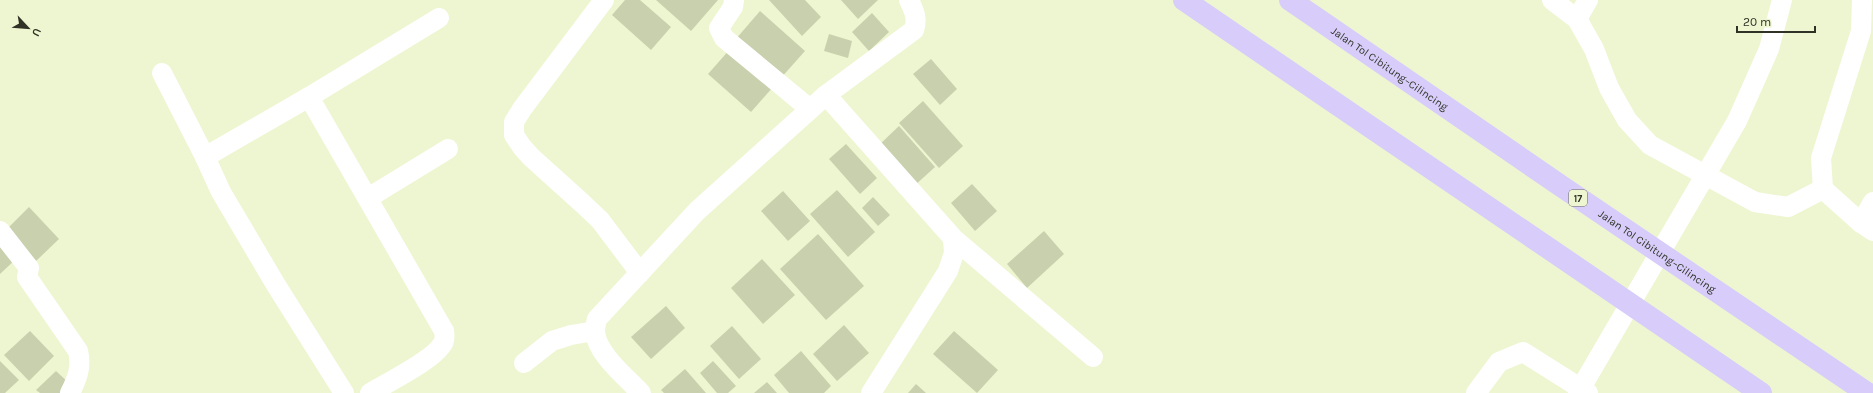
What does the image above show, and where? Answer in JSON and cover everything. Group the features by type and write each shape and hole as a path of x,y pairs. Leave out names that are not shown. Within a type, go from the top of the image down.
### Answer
{"highway":[{"path":"1184,0 1761,393"},
{"name":"Jalan Tol Cibitung–Cilincing","path":"1290,0 1571,193 1867,393"}],"street":[{"path":"604,0 522,109 514,122 514,135 531,157 600,220 640,273"},
{"path":"734,0 733,7 719,28 720,33 745,56 810,109"},
{"path":"641,393 605,355 598,343 595,331 597,320 697,211 826,95 914,30 916,15 909,0"},
{"path":"1552,0 1577,19 1594,49 1609,88 1627,120 1650,145 1755,202 1788,207 1823,189"},
{"path":"1577,19 1588,0"},
{"path":"1578,393 1738,121 1769,49 1782,0"},
{"path":"1862,0 1861,31 1821,158 1823,189 1867,227 1873,202"},
{"path":"205,157 309,97 439,18"},
{"path":"162,73 205,157 221,192 276,286 344,393"},
{"path":"826,95 953,238 1093,357"},
{"path":"309,97 438,317 444,332 445,339 441,347 428,358 370,393"},
{"path":"368,198 448,149"},
{"path":"0,231 30,268 27,277 78,351 80,361 78,376 70,393"},
{"path":"871,393 948,271 954,253 953,238"},
{"path":"524,363 552,341 571,335 595,331"},
{"path":"1476,393 1499,362 1524,352 1588,393"}],"building":[{"path":"625,0 640,0 671,27 651,50 612,15"},
{"path":"656,0 718,0 691,31"},
{"path":"769,0 805,0 821,17 802,36"},
{"path":"841,0 878,0 858,19"},
{"path":"760,11 805,51 780,79 735,40"},
{"path":"872,13 889,32 869,51 852,32"},
{"path":"829,34 852,41 848,58 824,51"},
{"path":"731,48 774,86 751,112 708,74"},
{"path":"931,59 957,89 940,105 913,74"},
{"path":"923,101 963,146 939,168 899,123"},
{"path":"899,126 935,167 913,187 877,147"},
{"path":"846,144 877,178 860,194 829,159"},
{"path":"972,184 997,211 975,231 951,203"},
{"path":"837,190 875,232 848,257 810,214"},
{"path":"783,191 810,221 788,241 761,211"},
{"path":"873,197 890,215 878,226 862,208"},
{"path":"29,207 59,239 36,261 6,230"},
{"path":"1044,231 1064,254 1027,288 1007,264"},
{"path":"818,234 864,286 826,320 780,269"},
{"path":"0,240 17,258 0,274"},
{"path":"762,259 795,295 763,324 731,288"},
{"path":"666,306 685,328 651,359 631,337"},
{"path":"844,325 869,353 837,381 813,354"},
{"path":"732,326 761,359 739,379 710,346"},
{"path":"30,331 54,356 29,381 4,355"},
{"path":"954,331 998,370 977,393 933,354"},
{"path":"801,351 831,386 824,393 789,393 774,375"},
{"path":"0,361 19,380 5,393 0,393"},
{"path":"713,361 736,386 728,393 717,393 700,373"},
{"path":"685,369 706,393 664,393 661,390"},
{"path":"56,371 71,385 62,393 40,393 36,390"},
{"path":"767,382 777,393 754,393"},
{"path":"916,384 926,393 908,393"}]}
